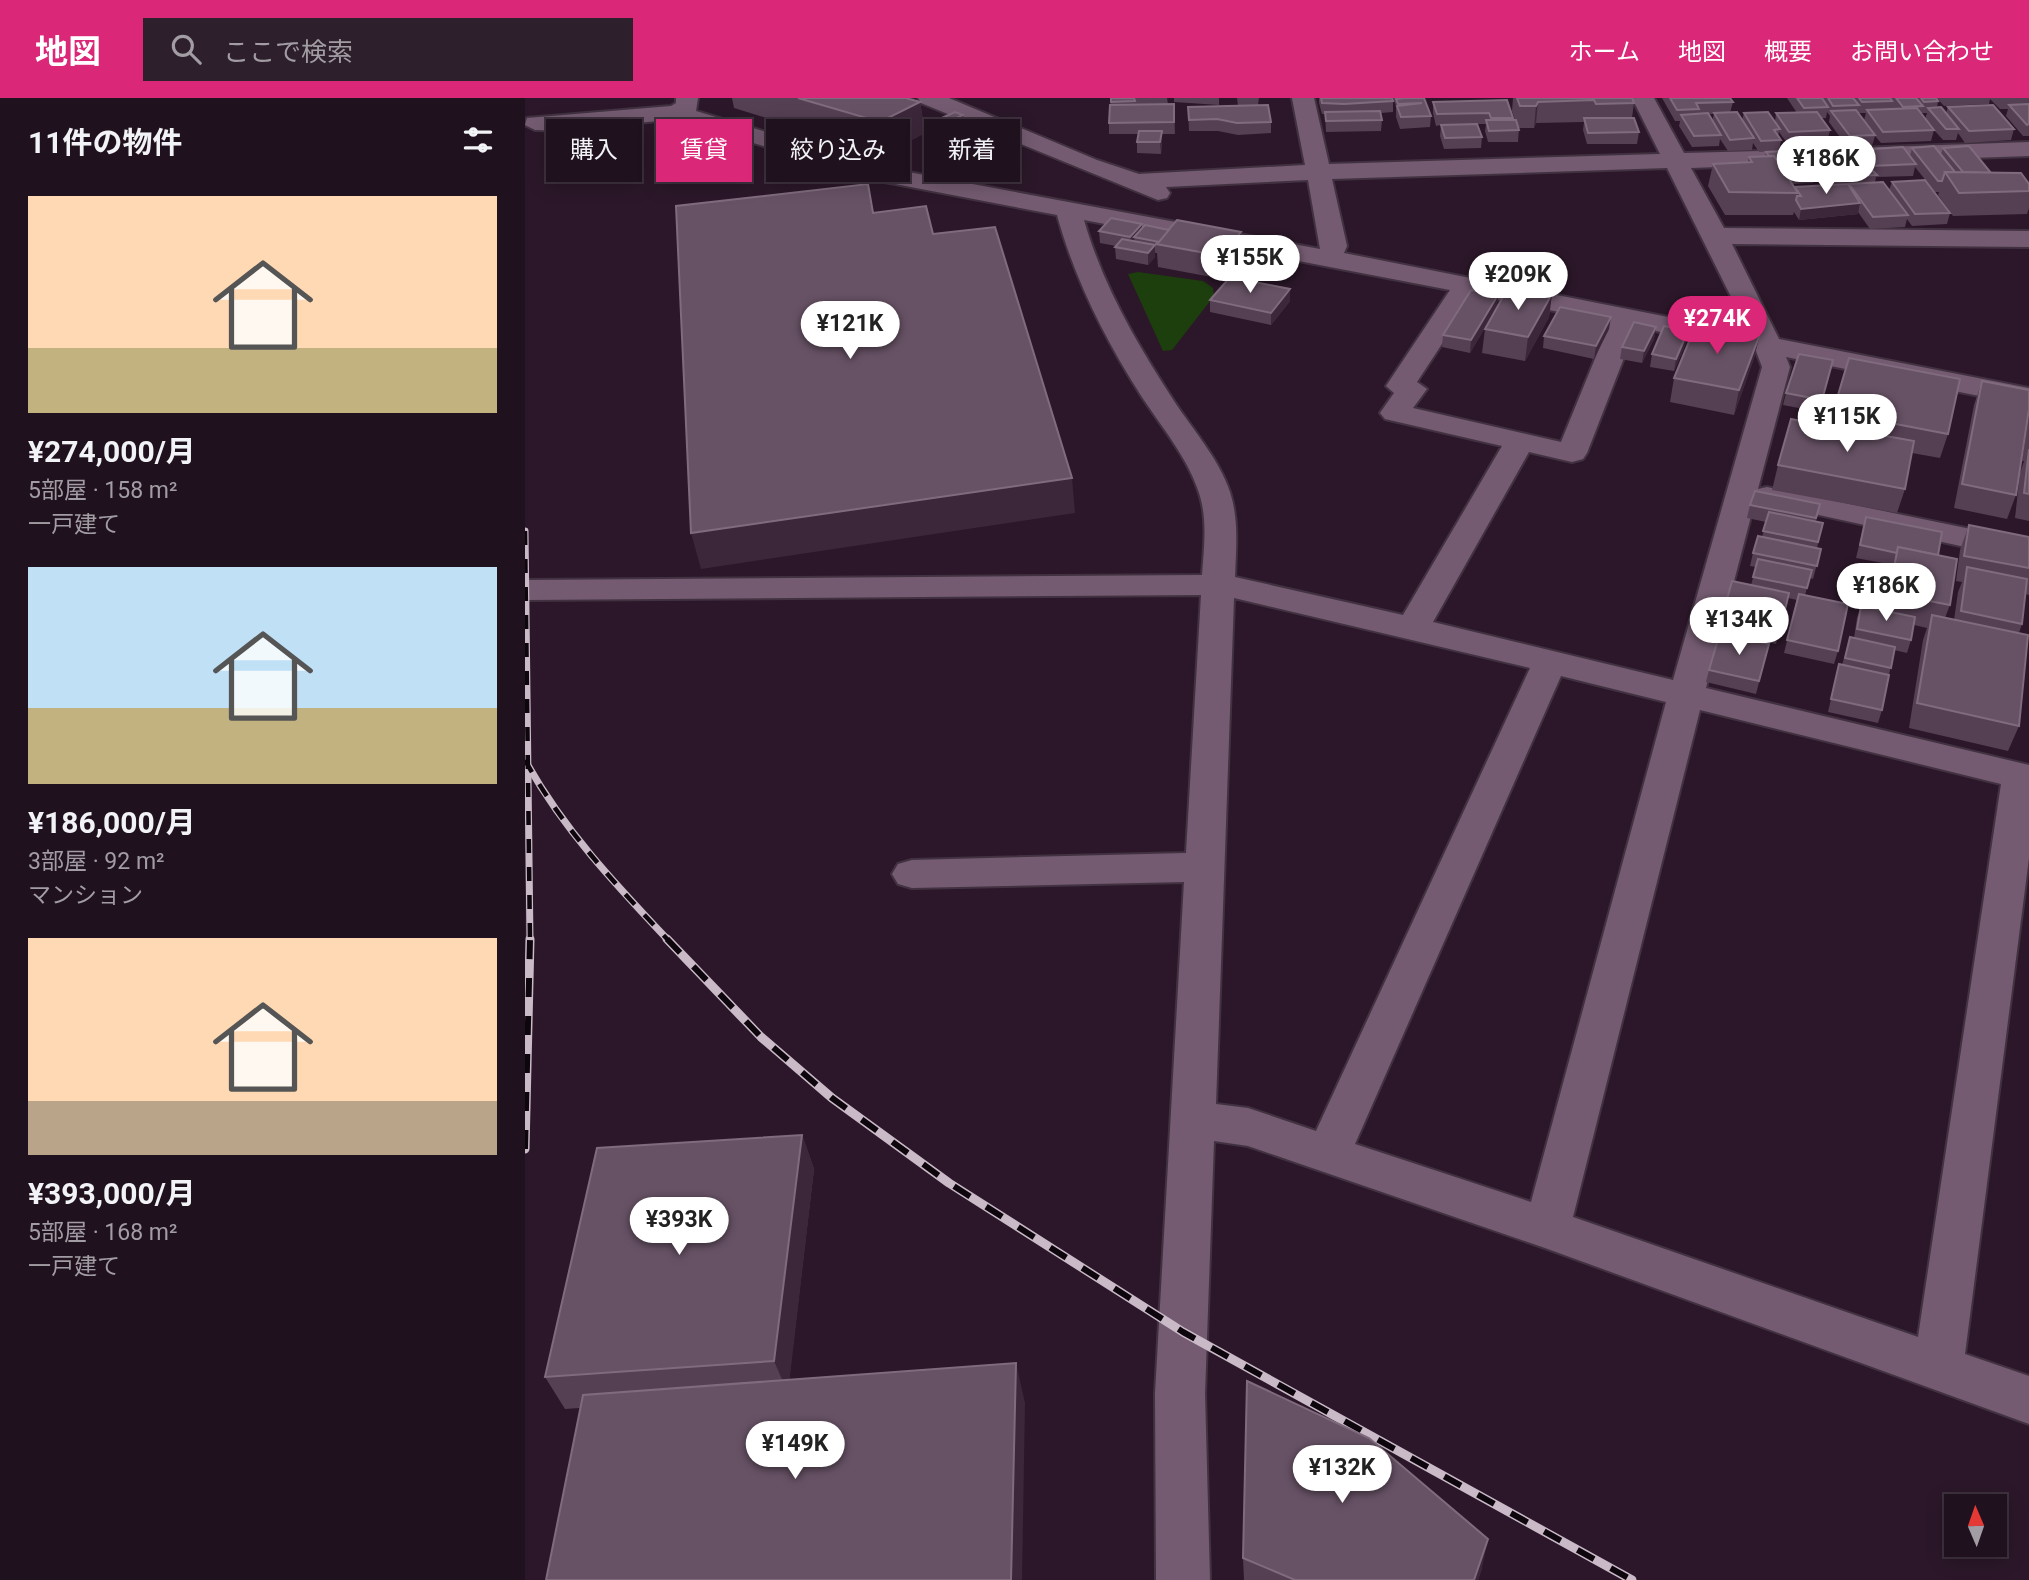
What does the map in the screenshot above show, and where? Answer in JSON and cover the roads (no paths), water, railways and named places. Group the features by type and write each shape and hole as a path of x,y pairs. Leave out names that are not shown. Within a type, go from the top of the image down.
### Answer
{"street":[{"path":"530,128 554,98"},
{"path":"929,98 1088,165 1137,181 1200,217 1208,236"},
{"path":"1303,98 1334,246 1328,258"},
{"path":"1547,1228 1686,695 1776,367 1717,236 1643,98"},
{"path":"530,128 682,105 764,142 883,175 1328,258 2029,397"},
{"path":"1137,181 1319,172 2029,149"},
{"path":"1069,211 1080,258 1095,293 1202,464 1215,491 1221,523 1180,1394 1183,1580"},
{"path":"1717,236 2029,239"},
{"path":"1466,286 1400,386 1412,389 1395,413 1571,453 1626,317"},
{"path":"1413,628 1520,441"},
{"path":"1742,491 2029,551"},
{"path":"525,590 1219,585 1413,628 2025,777 1938,1369"},
{"path":"1328,1154 1550,662"},
{"path":"912,874 1204,867"},
{"path":"1193,1123 1228,1122 1328,1154 1547,1228 2029,1400"}],"railway":[{"path":"525,531 528,765"},
{"path":"525,760 528,765"},
{"path":"528,765 573,833 669,941"},
{"path":"528,765 530,940"},
{"path":"667,939 761,1037 832,1098 949,1183 1183,1332 1632,1580"},
{"path":"525,1149 530,940"}]}
